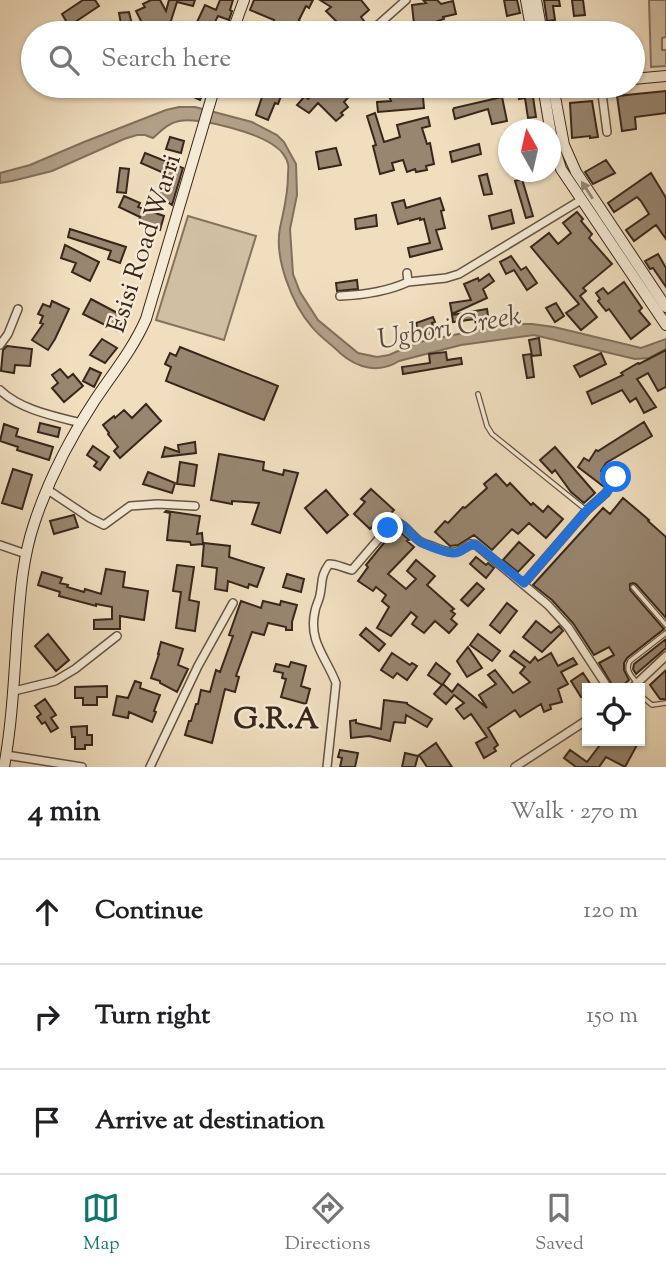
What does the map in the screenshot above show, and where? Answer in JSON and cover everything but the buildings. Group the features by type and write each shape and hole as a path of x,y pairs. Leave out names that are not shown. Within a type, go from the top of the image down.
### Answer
{"street":[{"path":"236,21 244,0"},
{"path":"382,21 406,0"},
{"path":"526,0 530,21"},
{"path":"536,0 540,21"},
{"path":"645,78 666,76"},
{"name":"Esisi Road Warri","path":"4,767 20,591 34,522 61,460 81,423 142,328 211,98"},
{"path":"545,98 561,169 666,325"},
{"path":"555,98 564,145 576,172 666,307"},
{"path":"603,98 607,132"},
{"path":"340,296 367,294 393,289 408,282 459,274 581,200"},
{"path":"407,273 408,282"},
{"path":"0,345 8,334 18,309"},
{"path":"0,390 10,399 28,408 81,423"},
{"path":"524,583 587,510 606,493 616,477"},
{"path":"48,490 104,525 130,506 195,506"},
{"path":"327,767 336,683 316,643 313,625 321,579 329,564 352,569 394,521 401,523 421,542 442,550 455,553 475,544 548,604 568,627 605,683"},
{"path":"0,545 26,554"},
{"path":"150,767 198,666 233,603"},
{"path":"13,691 55,681 117,636"},
{"path":"638,683 666,656"},
{"path":"515,767 582,723"},
{"path":"6,755 82,767"}],"lane":[{"path":"478,394 492,434 587,510"},
{"path":"633,587 666,625"},
{"path":"634,683 628,671 630,661 666,633"},
{"path":"645,699 652,705 666,703"}],"shaded area":[{"path":"649,0 666,0 666,37 662,38 662,50 666,50 666,66 651,67"},
{"path":"179,107 195,107 252,122 277,135 284,142 296,164 297,195 290,229 293,274 300,292 318,320 358,353 377,357 389,355 419,342 514,324 554,327 641,348 666,339 666,349 649,358 635,359 534,335 461,345 384,367 361,366 340,353 318,334 298,306 286,280 279,240 286,202 286,159 280,150 268,142 229,127 201,121 179,121 168,125 153,138 137,135 52,171 0,183 0,173 30,165"},
{"path":"188,216 256,236 224,340 156,320"}],"district":[{"name":"G.R.A","path":"276,718"}],"route":[{"path":"388,528 394,521 401,523 421,542 455,553 475,544 524,583 587,510 606,493 616,477"}],"water label":[{"name":"Ugbori Creek","path":"449,326"}]}
